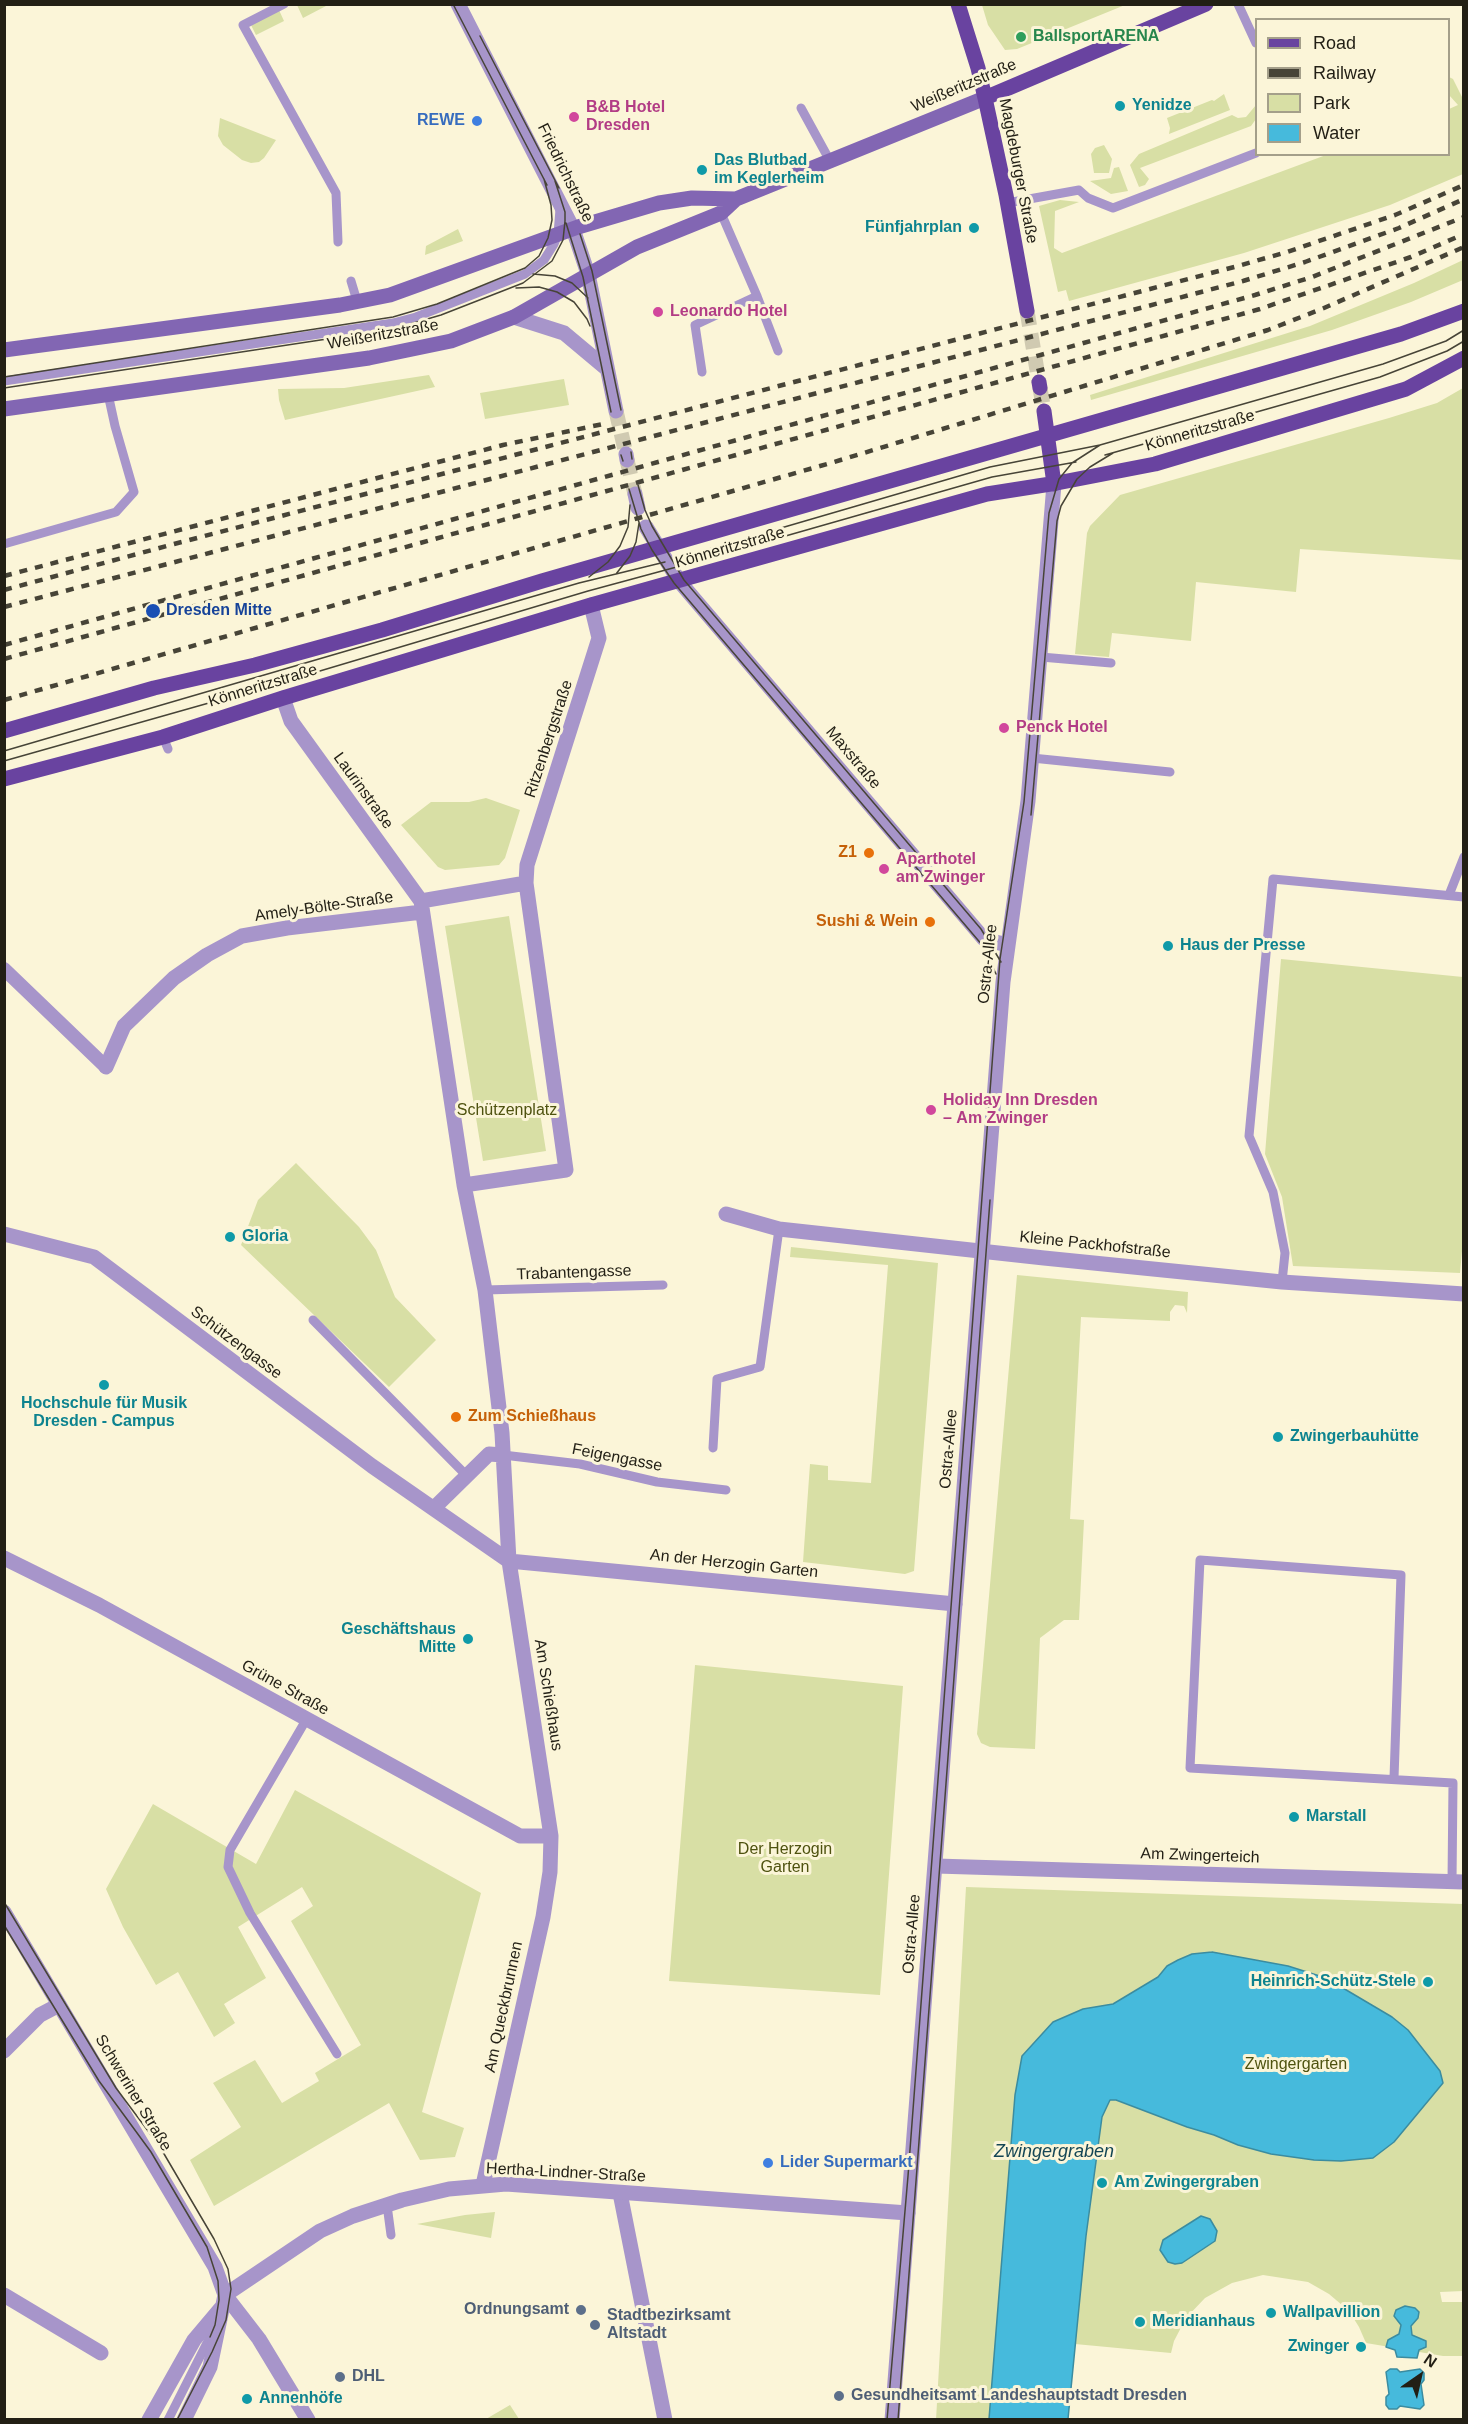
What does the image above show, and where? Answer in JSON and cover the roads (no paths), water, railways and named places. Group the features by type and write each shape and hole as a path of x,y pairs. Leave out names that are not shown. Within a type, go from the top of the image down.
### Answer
{"main road":[{"name":"Magdeburger Straße","path":"958,4 985,98 1008,202 1027,311"},
{"name":"Weißeritzstraße","path":"4,410 369,358 451,341 514,317 637,247 721,213 736,199 985,98 1206,4"},
{"name":"Weißeritzstraße","path":"4,350 390,295 558,234 659,203 692,198 736,199"},
{"name":"Könneritzstraße","path":"4,731 154,688 255,665 382,630 1048,434 1401,334 1464,311"},
{"name":"Könneritzstraße","path":"4,779 165,743 283,698 591,605 996,491 1054,484 1155,464 1406,389 1464,358"},
{"path":"1044,411 1054,484"}],"street":[{"name":"Friedrichstraße","path":"458,4 573,229 588,274 616,411"},
{"path":"514,317 564,333 607,369"},
{"name":"Ostra-Allee","path":"892,2420 1007,945 1023,843 1032,758 1054,484"},
{"path":"646,527 679,581"},
{"name":"Maxstraße","path":"679,581 984,939 1007,945"},
{"name":"Ritzenbergstraße","path":"526,883 527,865 599,638 591,605"},
{"name":"Laurinstraße","path":"283,698 291,721 421,906"},
{"path":"526,883 566,1170 464,1185 421,906 526,883"},
{"name":"Amely-Bölte-Straße","path":"4,969 106,1067 124,1026 174,978 207,955 242,936 421,906"},
{"name":"Am Schießhaus","path":"464,1185 485,1290 502,1455 509,1561 551,1836"},
{"name":"Kleine Packhofstraße","path":"726,1214 779,1229 1282,1282 1464,1294"},
{"name":"Schützengasse","path":"4,1234 94,1257 354,1452 435,1507"},
{"path":"502,1455 489,1454 435,1507 509,1561"},
{"name":"Grüne Straße","path":"4,1558 99,1605 520,1836 551,1836"},
{"name":"An der Herzogin Garten","path":"509,1561 955,1604"},
{"name":"Am Queckbrunnen","path":"483,2185 543,1917 550,1872 551,1836"},
{"name":"Am Zwingerteich","path":"936,1866 1458,1882"},
{"name":"Schweriner Straße","path":"4,1912 214,2267 223,2301"},
{"path":"4,2050 40,2015 59,2005"},
{"name":"Hertha-Lindner-Straße","path":"149,2420 194,2340 223,2301 321,2231 353,2216 387,2205 449,2189 506,2184 908,2213"},
{"path":"620,2193 665,2420"},
{"path":"4,2295 101,2353"},
{"path":"184,2420 213,2360 223,2301"},
{"path":"223,2301 259,2339 308,2420"}],"lane":[{"path":"284,4 243,25 336,193 338,242"},
{"path":"1238,4 1255,39"},
{"path":"801,108 830,161"},
{"path":"1008,202 1079,190 1088,198 1113,208 1255,154"},
{"path":"4,381 393,323 417,317 525,274 544,260 558,234 561,213 558,198"},
{"path":"721,213 778,351"},
{"path":"351,280 357,301"},
{"path":"702,372 695,326 757,296"},
{"path":"4,544 116,512 134,492 108,394"},
{"path":"1041,657 1111,663"},
{"path":"1032,758 1170,772"},
{"path":"1449,895 1464,857"},
{"path":"1282,1282 1285,1253 1273,1192 1249,1136 1273,879 1464,897"},
{"path":"713,1448 717,1378 760,1367 779,1229"},
{"name":"Trabantengasse","path":"485,1290 663,1285"},
{"path":"313,1320 466,1475"},
{"name":"Feigengasse","path":"502,1455 580,1464 657,1482 726,1490"},
{"path":"1394,1778 1401,1575 1200,1560 1190,1768 1453,1783 1458,1882"},
{"path":"306,1720 230,1850 228,1867 250,1913 337,2054"},
{"path":"387,2205 391,2235"},
{"path":"168,2420 206,2348 223,2301"}],"water":[{"name":"Zwingergraben","path":"1212,1952 1288,1966 1326,1978 1392,2017 1408,2030 1440,2071 1443,2083 1394,2142 1373,2158 1341,2161 1271,2154 1238,2145 1116,2100 1110,2100 1102,2117 1086,2236 1068,2419 989,2419 1015,2095 1022,2056 1053,2022 1083,2009 1113,2004 1158,1977 1167,1966 1178,1960 1192,1954"},
{"path":"1201,2216 1210,2219 1217,2231 1215,2241 1182,2263 1168,2262 1160,2250 1163,2240"},
{"path":"1405,2306 1415,2308 1419,2312 1418,2318 1411,2326 1412,2335 1426,2341 1426,2347 1419,2350 1417,2358 1397,2357 1395,2350 1386,2347 1388,2340 1399,2334 1401,2325 1394,2316 1396,2310"},
{"path":"1390,2369 1397,2369 1400,2372 1420,2369 1424,2373 1424,2380 1421,2384 1424,2405 1420,2409 1400,2406 1397,2409 1389,2409 1386,2405 1386,2397 1389,2394 1386,2372"}],"tunnel":[{"path":"1027,311 1039,382"},
{"path":"1040,388 1044,411"},
{"path":"616,411 626,454"},
{"path":"627,460 635,494"}],"tram line":[{"path":"453,4 547,185"},
{"path":"480,36 559,188"},
{"path":"4,377 393,317 437,304 525,268 539,256 548,238 552,220 551,205 544,179"},
{"path":"4,388 393,329 441,315 523,283 552,261 563,240 565,221 565,212 555,181"},
{"path":"566,223 583,277 611,412"},
{"path":"580,234 592,271 621,410"},
{"path":"533,274 555,276 572,283 588,298"},
{"path":"516,288 539,287 557,292 574,302 590,326"},
{"path":"685,556 990,467 1100,445 1383,364 1446,341 1464,330"},
{"path":"1105,455 1380,377 1447,351 1464,341"},
{"path":"887,2420 908,2176 1000,959 1024,802 1049,513 1059,479 1072,463 1100,445"},
{"path":"631,452 632,459"},
{"path":"1031,815 1057,521 1061,506 1077,479 1090,467 1113,453"},
{"path":"621,455 623,461"},
{"path":"4,761 283,682 588,591 992,477 1076,462"},
{"path":"638,485 652,526 684,580 981,929 1001,962"},
{"path":"629,489 641,529 674,583 983,946 996,974"},
{"path":"589,577 608,562 620,546 628,527 630,505"},
{"path":"616,574 630,556 636,542 639,523"},
{"path":"4,751 579,583 665,562"},
{"path":"898,2420 990,1200"},
{"path":"4,1902 116,2088 160,2147 214,2239 228,2269 231,2289 226,2320 177,2420"},
{"path":"4,1925 99,2081 151,2152 207,2247 218,2281 219,2300 215,2325 210,2337"}],"railway":[{"path":"4,590 1238,266 1287,252 1395,215 1464,185"},
{"path":"4,607 1243,281 1305,262 1399,228 1464,199"},
{"path":"4,645 1255,295 1312,277 1464,217"},
{"path":"4,659 1260,309 1411,257 1464,234"},
{"path":"4,700 834,462 1268,330 1464,247"},
{"path":"4,576 503,445 603,424"}],"place":[{"name":"BallsportARENA","path":"1021,37"},
{"name":"Yenidze","path":"1120,106"},
{"name":"B&B Hotel Dresden","path":"574,117"},
{"name":"REWE","path":"477,121"},
{"name":"Das Blutbad im Keglerheim","path":"702,170"},
{"name":"Fünfjahrplan","path":"974,228"},
{"name":"Leonardo Hotel","path":"658,312"},
{"name":"Dresden Mitte","path":"153,611"},
{"name":"Penck Hotel","path":"1004,728"},
{"name":"Z1","path":"869,853"},
{"name":"Aparthotel am Zwinger","path":"884,869"},
{"name":"Sushi & Wein","path":"930,922"},
{"name":"Haus der Presse","path":"1168,946"},
{"name":"Holiday Inn Dresden – Am Zwinger","path":"931,1110"},
{"name":"Gloria","path":"230,1237"},
{"name":"Hochschule für Musik Dresden - Campus","path":"104,1385"},
{"name":"Zum Schießhaus","path":"456,1417"},
{"name":"Zwingerbauhütte","path":"1278,1437"},
{"name":"Geschäftshaus Mitte","path":"468,1639"},
{"name":"Marstall","path":"1294,1817"},
{"name":"Heinrich-Schütz-Stele","path":"1428,1982"},
{"name":"Lider Supermarkt","path":"768,2163"},
{"name":"Am Zwingergraben","path":"1102,2183"},
{"name":"Ordnungsamt","path":"581,2310"},
{"name":"Wallpavillion","path":"1271,2313"},
{"name":"Meridianhaus","path":"1140,2322"},
{"name":"Stadtbezirksamt Altstadt","path":"595,2325"},
{"name":"Zwinger","path":"1361,2347"},
{"name":"DHL","path":"340,2377"},
{"name":"Gesundheitsamt Landeshauptstadt Dresden","path":"839,2396"},
{"name":"Annenhöfe","path":"247,2399"}],"park label":[{"name":"Schützenplatz","path":"507,1111"},
{"name":"Der Herzogin Garten","path":"785,1859"},
{"name":"Zwingergarten","path":"1296,2065"}]}
